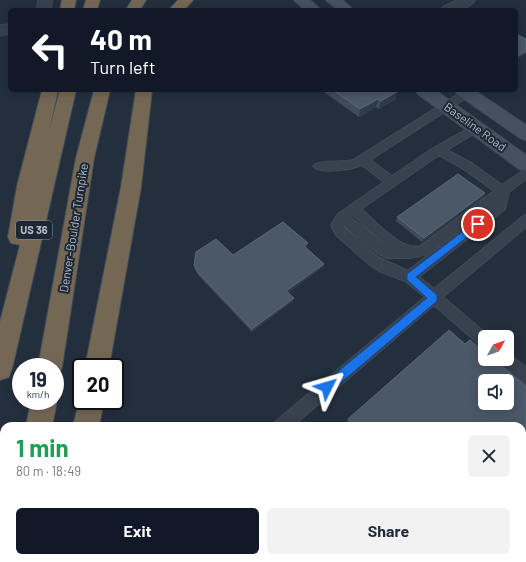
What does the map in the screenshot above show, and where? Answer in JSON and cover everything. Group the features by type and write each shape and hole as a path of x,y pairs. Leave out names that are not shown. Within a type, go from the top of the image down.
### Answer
{"highway":[{"path":"0,332 27,186 50,92"},
{"name":"US 36","path":"0,369 68,92"},
{"name":"Denver–Boulder Turnpike","path":"52,358 74,232 85,158 102,92"},
{"path":"99,358 131,187 144,92"},
{"path":"40,422 42,410"},
{"path":"87,422 89,410"}],"main road":[{"path":"301,0 311,8"},
{"path":"333,0 344,8"},
{"name":"Baseline Road","path":"427,92 526,164"},
{"name":"Baseline Road","path":"466,92 526,134"}],"street":[{"path":"452,8 468,0"}],"lane":[{"path":"319,166 346,166 363,160 464,92"},
{"path":"476,128 439,150 392,182 342,217 337,224 340,232 374,261 384,267 410,277 478,335"},
{"path":"439,150 469,167 503,191"},
{"path":"363,160 392,182"},
{"path":"342,217 383,250 391,254 415,253 424,250 526,173"},
{"path":"410,277 501,206 503,191"},
{"path":"353,209 398,246 415,253"},
{"path":"286,422 526,220"},
{"path":"514,366 526,376"}],"building":[{"path":"518,35 526,39 526,51 518,56"},
{"path":"336,92 396,92 381,101 378,99 360,109"},
{"path":"458,174 485,193 424,238 397,217"},
{"path":"283,222 308,243 304,246 324,264 286,291 294,298 252,329 197,271 194,265 196,252 216,239 233,255"},
{"path":"449,330 465,344 470,340 478,346 478,366 502,366 511,374 478,374 478,410 514,410 514,376 526,386 526,422 351,422 348,419"}],"route":[{"path":"327,387 434,298 410,277 478,224"}]}
